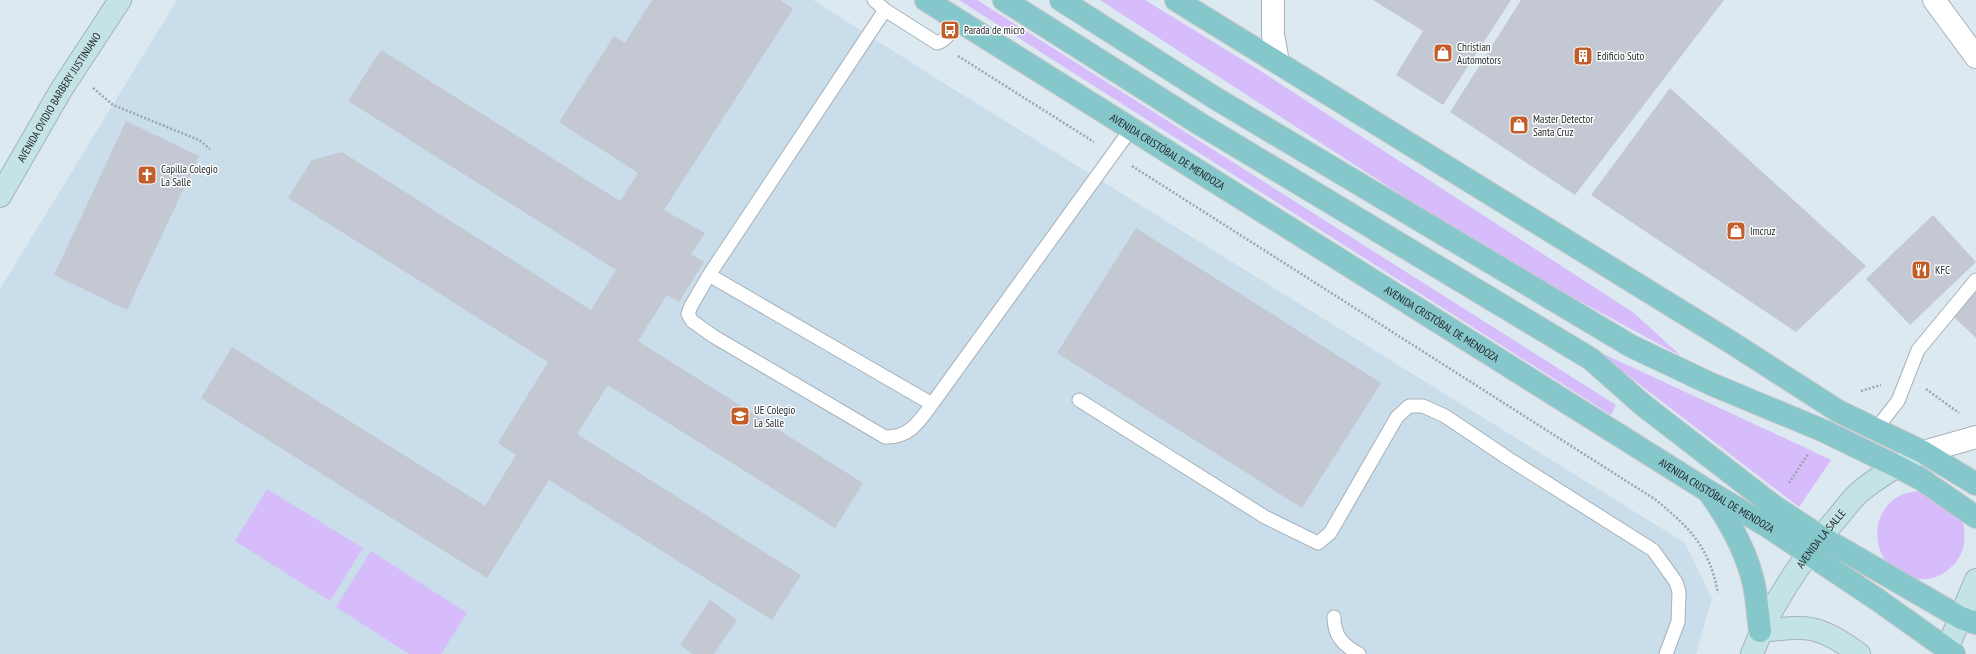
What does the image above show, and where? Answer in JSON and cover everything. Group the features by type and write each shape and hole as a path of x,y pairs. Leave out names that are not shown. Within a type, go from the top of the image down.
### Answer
{"main road":[{"name":"AVENIDA OVIDIO BARBERY JUSTINIANO","path":"0,196 73,71 120,0"},
{"name":"AVENIDA CRISTÓBAL DE MENDOZA","path":"926,0 1708,491 1768,526 1814,545 1969,621"},
{"name":"AVENIDA CRISTÓBAL DE MENDOZA","path":"1004,0 1200,124 1591,359 1643,405 1775,507 1814,545 1878,600 1949,652"},
{"path":"1062,0 1215,98 1631,346 1711,384 1824,431 1896,466 1921,479 1976,517"},
{"path":"1179,0 1838,411 1923,452 1976,484"},
{"name":"AVENIDA LA SALLE","path":"1752,654 1760,631 1774,606 1814,545 1861,491 1896,466 1923,452"},
{"path":"1708,491 1724,515 1748,563 1754,584 1760,631 1811,629 1843,643 1858,654"},
{"path":"1949,652 1969,621 1976,580"}],"street":[{"path":"1273,0 1273,35 1278,62"},
{"path":"1934,0 1976,57"},
{"path":"1923,452 1976,437"}],"lane":[{"path":"874,0 885,10 937,43 946,37 958,20"},
{"path":"885,10 710,275 691,306 688,314 692,321 713,336 884,438 895,438 913,429 1131,129"},
{"path":"710,275 932,404"},
{"path":"1876,429 1898,401 1918,350 1976,280"},
{"path":"1079,400 1265,517 1318,543 1330,533 1398,417 1409,406 1423,406 1445,416 1515,463 1653,550 1676,582 1679,592 1678,622 1666,654"},
{"path":"1334,617 1334,628 1338,638 1359,654"}],"path":[{"path":"937,43 1656,500 1686,525 1703,549 1712,566 1718,593"},
{"path":"73,71 113,105 199,140 210,149"},
{"path":"1908,376 1964,416"}],"shaded area":[{"name":"UE Colegio La Salle","path":"177,0 813,0 934,77 1685,543 1712,598 1696,654 0,654 0,289"},
{"path":"959,0 977,0 1616,405 1611,415"},
{"path":"1100,0 1145,0 1259,70 1634,313 1681,356 1491,253"},
{"path":"1595,350 1810,450 1831,460 1799,507"},
{"path":"267,489 363,548 330,601 235,541"},
{"path":"1923,490 1962,517 1965,539 1959,558 1946,572 1931,578 1919,579 1905,576 1894,570 1885,560 1877,537 1878,524 1883,512 1892,501 1895,498 1910,492"},
{"path":"371,551 467,613 441,654 409,654 336,607"}],"building":[{"path":"652,0 780,0 793,9 664,210 705,233 691,254 704,262 679,302 667,295 638,341 863,483 835,528 608,385 577,434 801,575 772,620 549,480 487,578 201,398 232,347 485,506 516,455 498,443 548,362 288,198 312,160 342,152 591,310 616,270 348,101 381,50 620,201 638,173 559,122 614,36 625,43"},
{"name":"Christian Automotors","path":"1373,0 1511,0 1443,105 1396,75 1423,31"},
{"name":"Edificio Suto","path":"1521,0 1724,0 1575,195 1450,112"},
{"name":"Imcruz","path":"1670,88 1866,266 1796,332 1591,195"},
{"path":"126,121 199,156 127,310 54,275"},
{"name":"KFC","path":"1933,215 1976,262 1910,325 1866,279"},
{"path":"1136,228 1381,383 1302,508 1057,353"},
{"path":"1976,292 1976,338 1953,316"},
{"path":"710,600 737,620 714,654 693,654 680,645"}],"place":[{"name":"Parada de micro","path":"950,30"},
{"name":"Christian Automotors","path":"1443,53"},
{"name":"Edificio Suto","path":"1583,56"},
{"name":"Master Detector Santa Cruz","path":"1519,125"},
{"name":"Capilla Colegio La Salle","path":"147,175"},
{"name":"Imcruz","path":"1736,231"},
{"name":"KFC","path":"1921,270"},
{"name":"UE Colegio La Salle","path":"740,416"}]}
